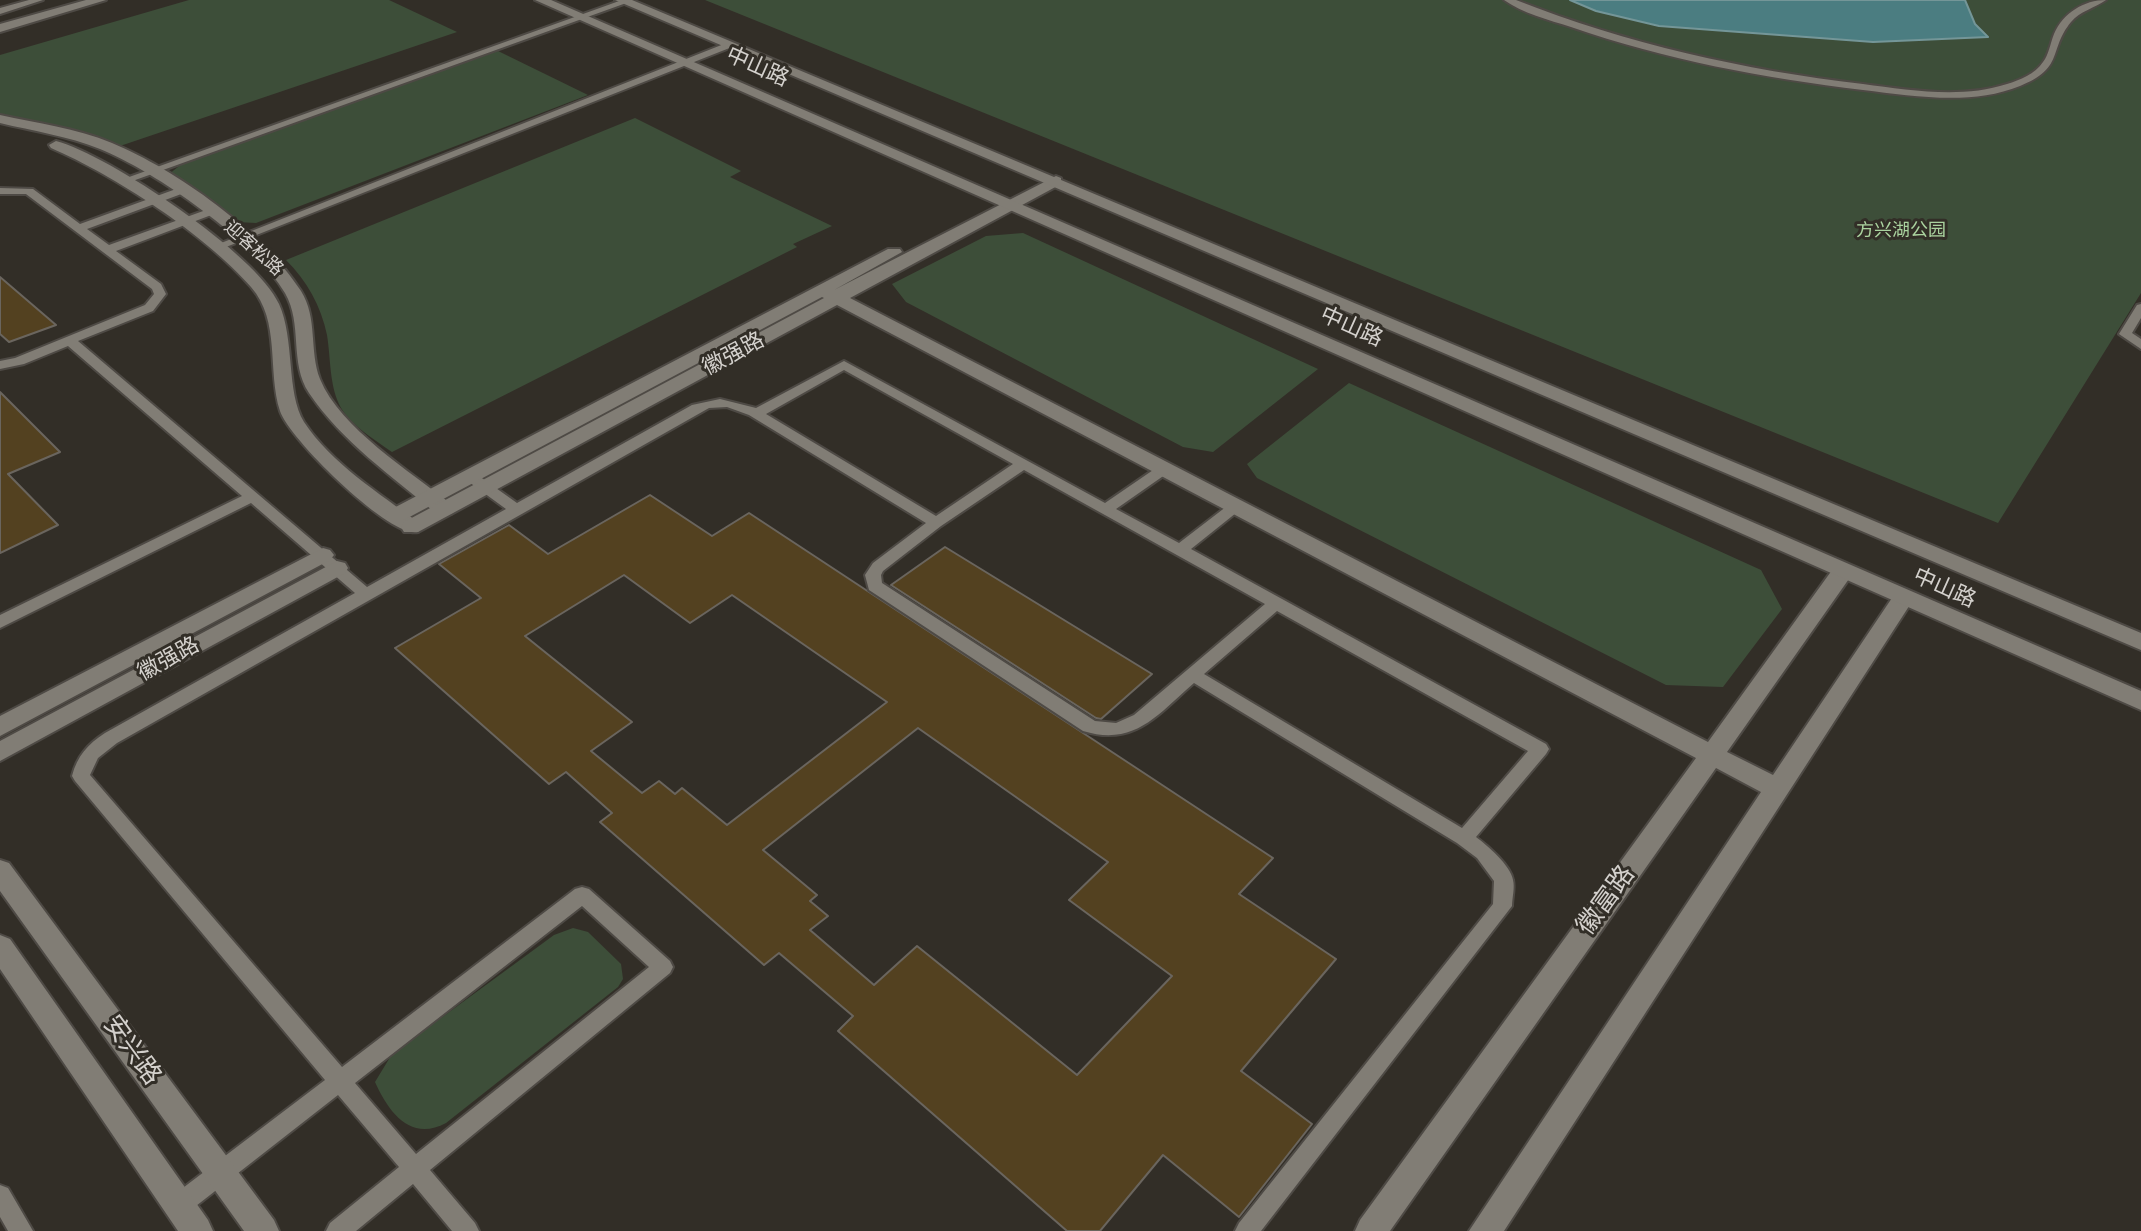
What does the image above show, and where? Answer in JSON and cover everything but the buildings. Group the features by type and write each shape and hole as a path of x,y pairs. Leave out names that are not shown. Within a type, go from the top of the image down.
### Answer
{"street":[{"path":"0,26 85,0"},
{"path":"0,26 100,0"},
{"name":"中山路","path":"541,0 2141,701"},
{"name":"中山路","path":"623,1 1048,177 2141,642"},
{"name":"迎客松路","path":"0,119 106,146 151,171 244,236 285,278 297,297 314,386 360,440 444,509"},
{"name":"迎客松路","path":"0,133 66,148 102,165 229,255 270,299 284,366 287,405 298,427 403,522"},
{"name":"徽强路","path":"403,522 444,509 485,488 1048,177"},
{"path":"831,295 1777,789"},
{"name":"徽强路","path":"403,522 430,496 831,295"},
{"name":"徽强路","path":"0,727 330,561"},
{"name":"徽强路","path":"0,752 330,561"},
{"name":"徽富路","path":"1371,1231 1843,571"},
{"path":"1485,1231 1904,597"},
{"name":"安兴路","path":"0,871 263,1231"},
{"name":"安兴路","path":"0,947 197,1231"}],"lane":[{"path":"0,11 39,0"},
{"path":"1508,0 1574,26 1707,62 1832,84 1955,95 1995,91 2019,84 2041,70 2050,62 2069,18 2102,0"},
{"path":"123,181 623,1"},
{"path":"217,247 729,45"},
{"path":"0,191 29,191 157,287 160,296 149,308 70,341 0,365"},
{"path":"79,228 180,191"},
{"path":"107,250 210,212"},
{"path":"2141,308 2125,334 2141,345"},
{"path":"70,341 366,594"},
{"path":"755,413 844,365 1540,749 1464,838"},
{"path":"467,1231 81,776 89,754 111,738 707,404 729,402 755,413 936,523"},
{"path":"1023,464 883,562 873,575 875,586 1089,726 1101,730 1133,725 1276,603"},
{"path":"1106,509 1164,469"},
{"path":"469,476 516,510"},
{"path":"0,622 254,496"},
{"path":"1180,550 1236,506"},
{"path":"1193,675 1464,838 1484,853 1504,879 1502,906 1247,1231"},
{"path":"179,1205 582,895 663,967 338,1231"},
{"path":"0,1196 21,1231"}],"green space":[{"path":"189,0 389,0 457,32 120,146 86,132 0,114 0,55"},
{"name":"方兴湖公园","path":"705,0 2141,0 2141,293 1998,523"},
{"path":"498,51 588,95 256,223 237,222 169,174 183,163"},
{"path":"635,118 741,171 730,177 832,226 793,244 797,247 392,452 357,427 337,400 327,335 317,304 307,285 286,260"},
{"path":"1023,233 1318,369 1213,452 1183,447 906,302 892,284 986,236"},
{"path":"1349,383 1761,570 1782,609 1723,687 1666,685 1257,478 1247,464"},
{"path":"573,928 588,932 621,964 623,979 618,987 446,1123 422,1129 412,1127 394,1114 375,1082 392,1054 554,935"}],"water":[{"path":"1570,0 1965,0 1975,24 1988,37 1873,42 1659,26 1596,11"}]}
